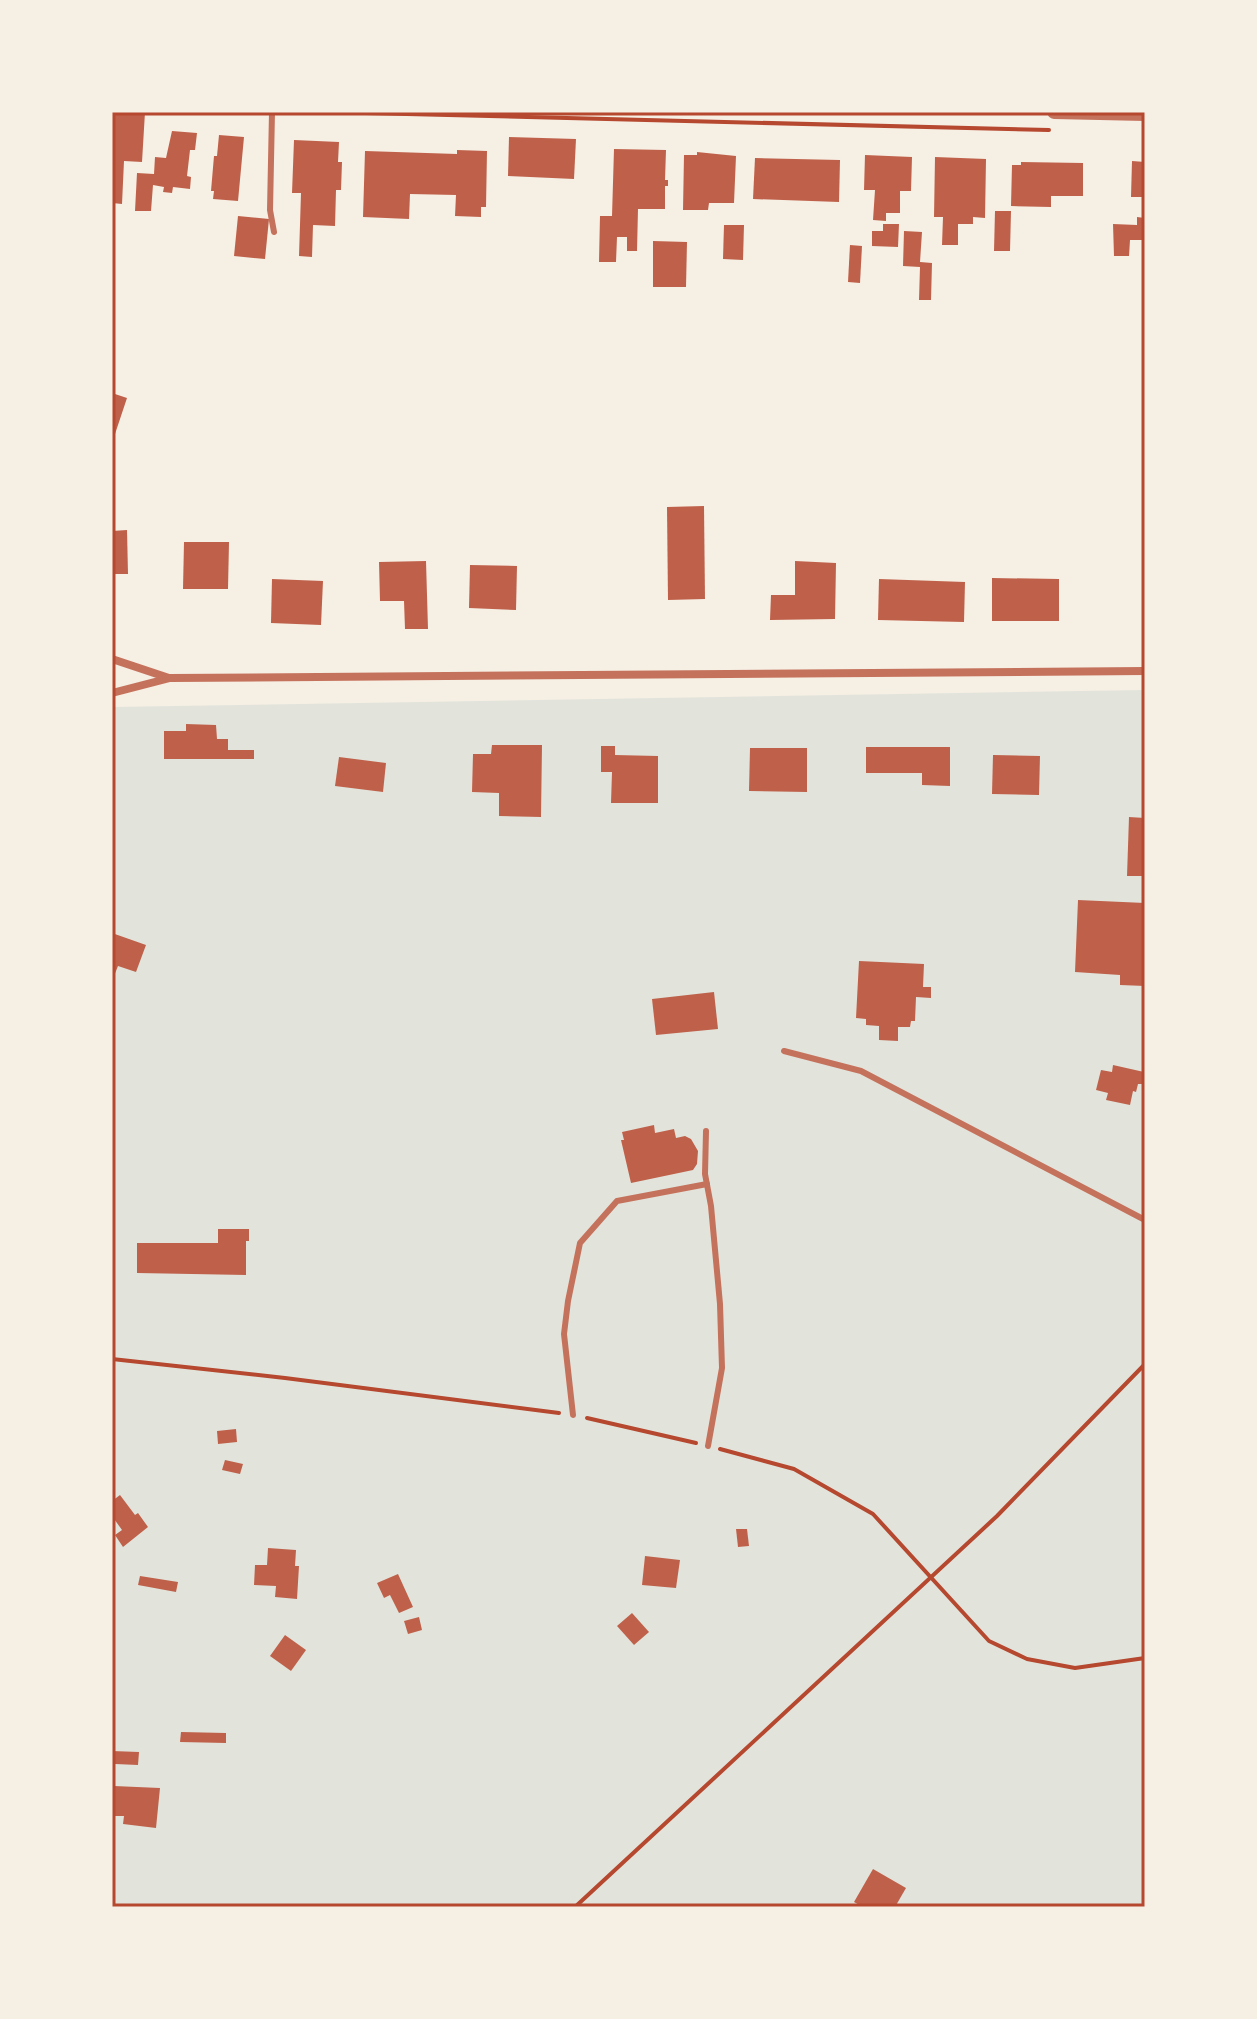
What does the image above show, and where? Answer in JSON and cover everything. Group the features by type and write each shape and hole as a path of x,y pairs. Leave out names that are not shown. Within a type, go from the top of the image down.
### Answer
{"street":[{"path":"1054,112 1145,114"},
{"path":"112,659 170,678"},
{"path":"112,693 170,678 1145,671"}],"lane":[{"path":"272,112 270,210 274,232"},
{"path":"784,1051 861,1071 1145,1220"},
{"path":"706,1131 707,1184 720,1304 722,1368 708,1446"},
{"path":"573,1415 564,1334 580,1243 617,1201 707,1184"}],"path":[{"path":"324,112 1062,131"},
{"path":"112,1359 573,1415 794,1469 873,1514 989,1641 1027,1659 1075,1668 1145,1658"},
{"path":"575,1907 997,1516 1145,1364"}],"shaded area":[{"path":"1145,690 1145,1907 112,1907 112,707"}],"building":[{"path":"112,112 145,112 142,162 124,161 122,204 112,203"},
{"path":"172,131 197,133 195,150 190,150 187,176 191,177 190,189 173,187 172,193 163,192 164,187 153,185 151,211 135,211 137,173 154,174 155,157 166,158"},
{"path":"219,135 244,137 238,201 213,199 214,156 217,156"},
{"path":"509,137 576,139 574,179 508,176"},
{"path":"294,140 339,142 341,190 336,190 335,226 313,225 312,257 299,256 301,193 292,193"},
{"path":"614,149 666,150 665,180 668,180 668,186 665,186 665,209 638,209 637,251 627,251 627,237 617,237 616,262 599,262 600,216 612,216"},
{"path":"457,150 487,151 486,207 481,207 481,217 455,216 456,195 410,194 409,219 363,217 365,151 457,154"},
{"path":"697,152 736,156 734,203 709,203 708,210 683,210 684,155 697,155"},
{"path":"865,155 912,157 911,191 900,191 900,213 886,213 886,221 873,220 875,190 864,190"},
{"path":"935,157 986,159 985,218 973,217 973,224 958,224 958,245 942,245 943,217 934,217"},
{"path":"755,158 840,160 839,202 753,199"},
{"path":"1132,161 1145,162 1145,197 1131,197"},
{"path":"1021,162 1083,163 1083,196 1051,196 1051,207 1011,206 1012,165 1021,165"},
{"path":"995,211 1011,211 1010,251 994,251"},
{"path":"238,216 269,219 265,259 234,256"},
{"path":"1137,217 1145,218 1145,240 1130,240 1129,256 1114,256 1113,224 1137,225"},
{"path":"883,224 899,224 898,247 872,246 872,231 883,231"},
{"path":"724,225 744,225 743,260 723,259"},
{"path":"904,231 922,232 920,262 932,263 931,300 919,300 920,267 903,266"},
{"path":"653,241 687,242 686,287 653,287"},
{"path":"850,245 862,246 860,283 848,282"},
{"path":"112,393 127,398 115,434 112,433"},
{"path":"704,506 705,599 668,600 667,507"},
{"path":"127,530 128,574 112,574 112,531"},
{"path":"184,542 229,542 228,589 183,589"},
{"path":"426,561 428,629 405,629 404,601 380,601 379,562"},
{"path":"795,561 836,563 835,619 770,620 771,595 795,595"},
{"path":"470,565 517,566 516,610 469,608"},
{"path":"992,578 1059,579 1059,621 992,621"},
{"path":"272,579 323,581 321,625 271,623"},
{"path":"879,579 965,582 964,622 878,620"},
{"path":"186,724 216,725 217,739 228,739 228,750 254,750 254,759 164,759 164,731 186,731"},
{"path":"492,745 542,745 541,817 499,816 499,793 472,792 473,754 491,754"},
{"path":"601,746 615,746 615,755 658,756 658,803 611,803 612,772 601,772"},
{"path":"866,747 950,747 950,786 922,785 922,773 866,773"},
{"path":"750,748 807,748 807,792 749,791"},
{"path":"993,755 1040,756 1039,795 992,794"},
{"path":"339,757 386,763 383,792 335,786"},
{"path":"1129,817 1145,818 1145,876 1127,876"},
{"path":"1078,900 1145,903 1145,986 1120,985 1120,975 1075,972"},
{"path":"112,933 146,945 136,972 118,966 112,975"},
{"path":"859,961 924,964 923,987 931,987 931,998 916,997 915,1021 911,1021 910,1027 898,1027 898,1041 879,1040 879,1026 866,1025 866,1019 856,1018"},
{"path":"714,992 718,1029 656,1035 652,999"},
{"path":"1113,1065 1144,1072 1142,1084 1138,1084 1136,1092 1133,1091 1130,1105 1106,1100 1108,1093 1096,1090 1101,1070 1112,1072"},
{"path":"654,1125 655,1133 674,1129 676,1138 685,1136 691,1139 698,1151 697,1164 693,1170 631,1183 622,1132"},
{"path":"218,1229 249,1229 246,1275 137,1273 137,1243 218,1243"},
{"path":"236,1429 237,1442 218,1444 217,1431"},
{"path":"225,1460 243,1464 240,1474 222,1470"},
{"path":"120,1495 148,1527 123,1547 115,1535 122,1530 112,1516 112,1501"},
{"path":"736,1529 747,1529 749,1546 738,1547"},
{"path":"268,1548 296,1550 295,1566 299,1566 297,1599 275,1597 276,1586 254,1585 255,1565 267,1565"},
{"path":"645,1556 680,1560 676,1588 642,1585"},
{"path":"398,1574 413,1607 399,1613 390,1595 384,1598 377,1583"},
{"path":"140,1576 178,1582 176,1592 138,1585"},
{"path":"632,1613 649,1632 634,1645 617,1626"},
{"path":"419,1617 422,1630 408,1634 404,1621"},
{"path":"285,1635 306,1650 291,1671 270,1656"},
{"path":"181,1732 226,1733 226,1743 180,1742"},
{"path":"112,1751 139,1752 138,1765 115,1764 112,1772"},
{"path":"114,1786 160,1788 156,1828 123,1824 124,1816 112,1816"},
{"path":"873,1869 906,1888 895,1907 863,1907 854,1902"}]}
